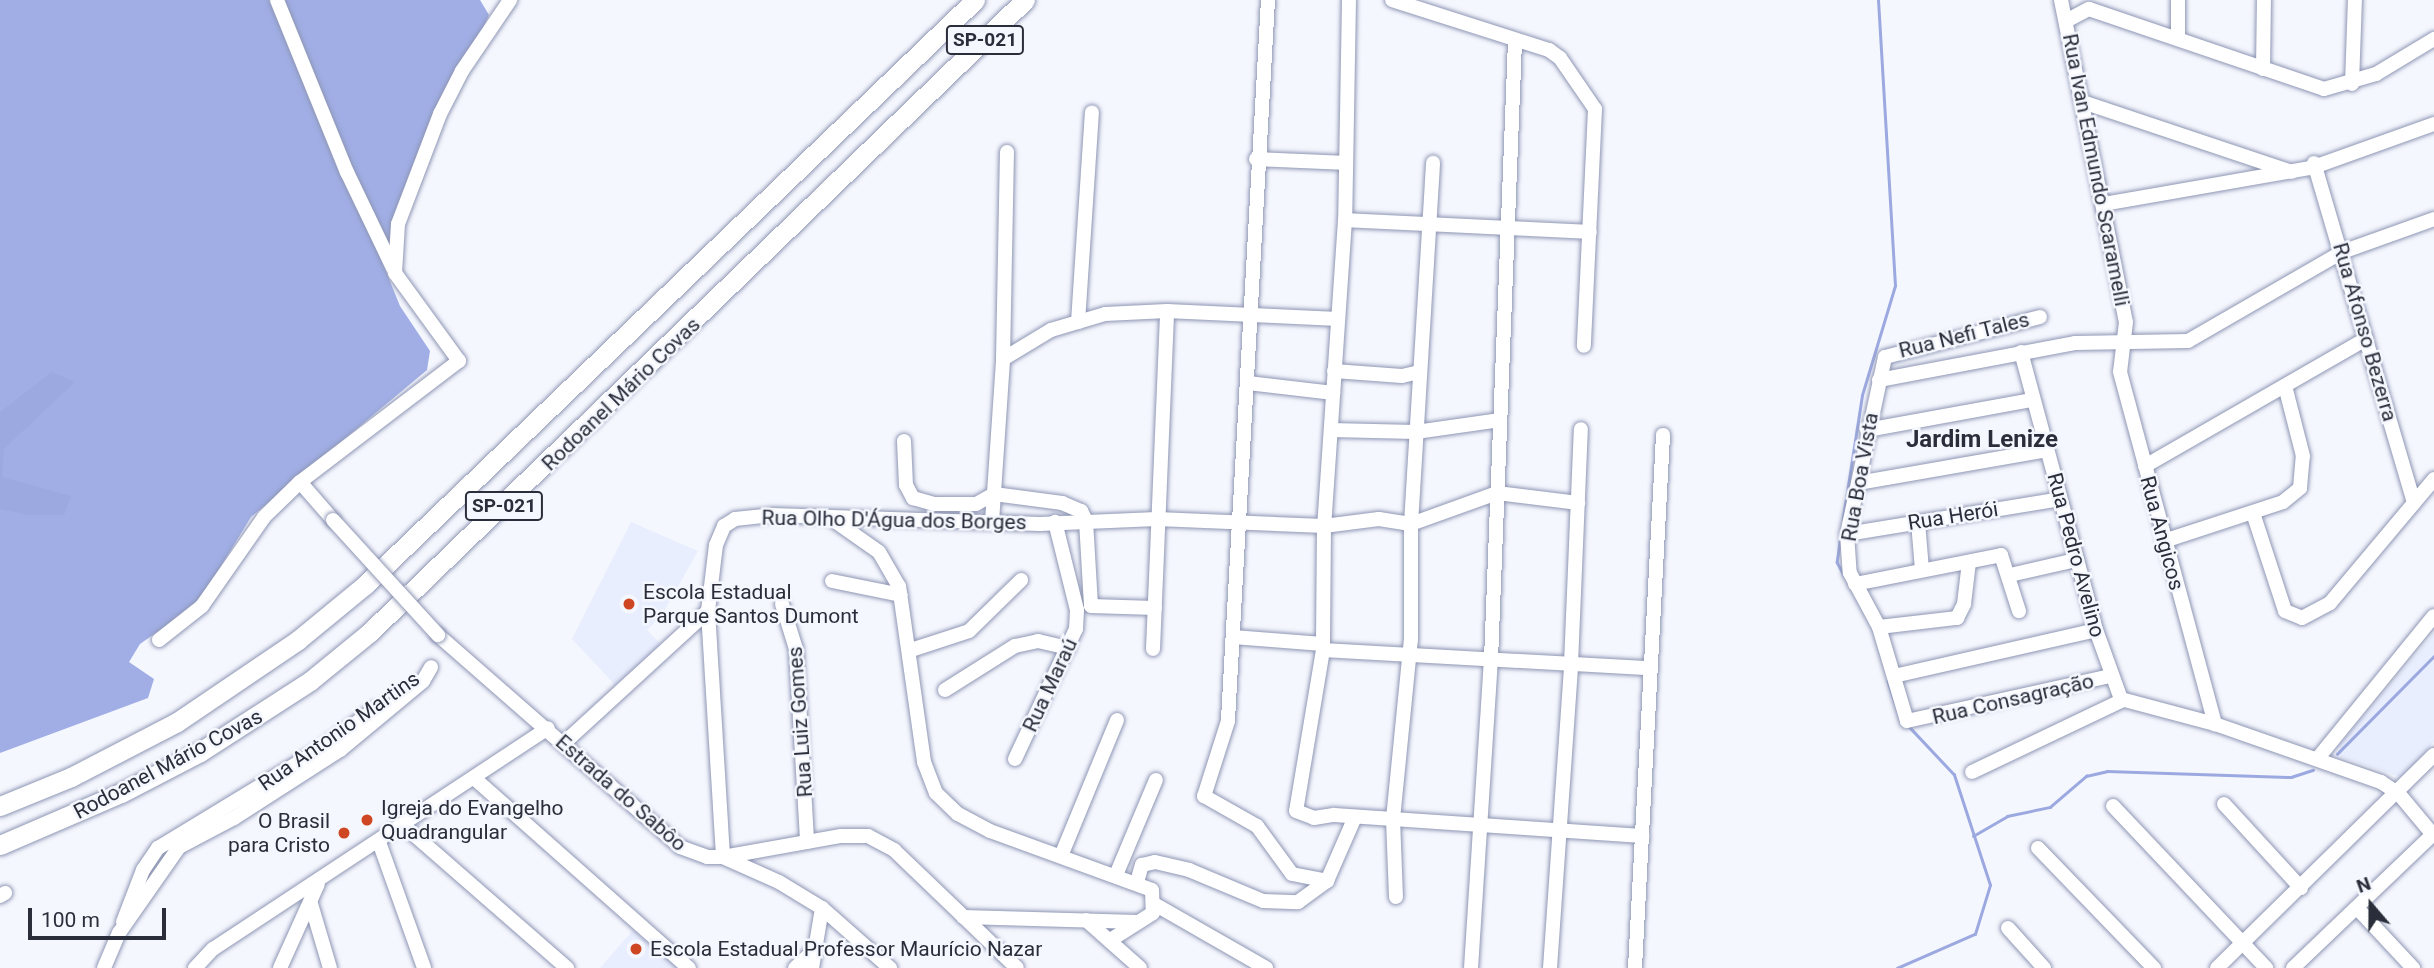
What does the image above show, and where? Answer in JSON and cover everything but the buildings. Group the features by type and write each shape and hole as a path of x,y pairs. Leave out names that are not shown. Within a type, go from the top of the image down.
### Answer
{"highway":[{"name":"Rodoanel Mário Covas","path":"0,806 71,777 177,722 287,648 356,593 975,0"},
{"name":"Rodoanel Mário Covas","path":"0,845 96,805 200,752 310,681 370,632 1025,0"}],"street":[{"path":"159,640 202,606 264,517 300,482 458,361 395,273 347,172 277,0"},
{"path":"395,273 398,224 440,114 462,71 510,0"},
{"path":"1268,0 1256,159 1242,523 1228,721 1204,796 1257,826 1292,874 1327,881"},
{"path":"1349,0 1345,220 1324,526 1324,647 1296,811 1314,818 1393,819 1642,836"},
{"path":"1392,0 1515,40 1560,58 1595,109 1584,346"},
{"name":"Rua Ivan Edmundo Scaramelli","path":"2060,0 2104,204 2126,322 2125,341"},
{"path":"2178,0 2178,38"},
{"path":"2263,69 2264,0"},
{"path":"2353,84 2355,0"},
{"path":"2066,21 2089,5 2324,89 2353,84 2434,39"},
{"path":"1471,968 1490,660 1515,40"},
{"path":"2083,102 2293,172"},
{"path":"1078,322 1092,112"},
{"path":"2104,204 2293,172 2434,124"},
{"path":"992,522 1003,359 1007,152"},
{"path":"1256,159 1346,163"},
{"path":"1396,897 1393,819 1407,655 1411,524 1433,163"},
{"name":"Rua Afonso Bezerra","path":"2314,165 2342,252 2414,503"},
{"path":"1880,380 2021,352 2125,341 2188,341 2342,252 2434,219"},
{"path":"1345,220 1590,232"},
{"path":"1153,649 1167,311"},
{"path":"1003,359 1051,330 1105,314 1167,311 1338,319"},
{"name":"Rua Nefi Tales","path":"1889,354 2040,317"},
{"path":"2145,466 2366,339"},
{"name":"Rua Angicos","path":"2125,341 2120,372 2215,724"},
{"name":"Rua Pedro Avelino","path":"2021,352 2032,400 2110,676"},
{"name":"Rua Boa Vista","path":"1889,354 1867,430 1847,534 1847,559 1855,584 1879,628 1895,676 1904,718 1916,722"},
{"path":"1334,371 1402,376 1420,372"},
{"path":"1248,383 1333,393"},
{"path":"2164,541 2253,513 2294,495 2304,479 2302,456 2285,386"},
{"path":"1867,430 2032,400"},
{"path":"1331,430 1416,432 1500,420"},
{"path":"1550,968 1571,664 1581,429"},
{"path":"1635,968 1663,435"},
{"path":"904,441 906,485 913,498 934,504 976,504 994,494 1062,503 1081,512 1086,521 1091,606 1155,608"},
{"path":"1858,483 2047,450"},
{"path":"2253,513 2285,611 2302,618 2330,603 2434,479"},
{"name":"Estrada do Sabôo","path":"300,482 438,635 548,728 680,847 707,858 854,835 882,842 1017,968"},
{"path":"1411,524 1497,494 1578,503"},
{"name":"Rua Herói","path":"1847,534 2060,499"},
{"name":"Rua Olho D'Água dos Borges","path":"708,611 716,545 724,526 752,516 992,522 1157,519 1324,526 1379,519 1411,524"},
{"path":"831,519 879,552 891,566 901,595 911,650 924,762 942,800 990,831 1137,882 1152,890 1156,905 1149,917 1111,939"},
{"name":"Rua Maraú","path":"1015,759 1076,629 1077,610 1055,522"},
{"path":"1917,522 1922,570"},
{"path":"1855,584 2001,555 2010,576 2019,611"},
{"path":"2010,576 2076,560"},
{"path":"1879,628 1957,618 1964,604 1969,562"},
{"path":"911,650 969,631 1021,580"},
{"path":"832,581 901,595"},
{"name":"Rua Luiz Gomes","path":"782,604 794,633 807,842"},
{"path":"565,743 708,611"},
{"path":"708,611 723,857 779,882 821,908 890,968"},
{"path":"2318,758 2434,616"},
{"path":"1895,676 2096,630"},
{"path":"1233,637 1407,655 1650,668"},
{"path":"945,690 1016,646 1038,642 1068,648"},
{"name":"Rua Antonio Martins","path":"104,968 143,870 158,848 324,747 454,650"},
{"path":"2110,676 2123,700"},
{"name":"Rua Consagração","path":"1916,722 2110,676"},
{"path":"1972,772 2123,700 2215,724 2381,782 2399,794 2433,835 2294,968"},
{"path":"1061,856 1117,720"},
{"path":"195,968 213,948 318,884 548,728"},
{"path":"2217,968 2399,794 2434,755"},
{"path":"474,778 689,968"},
{"path":"1116,875 1156,779"},
{"path":"2224,804 2301,888"},
{"path":"2113,806 2266,968"},
{"path":"1137,882 1142,865 1155,862 1189,870 1263,901 1289,904 1309,897 1327,881 1355,817"},
{"path":"403,825 567,968"},
{"path":"379,842 425,967"},
{"path":"2038,848 2154,968"},
{"path":"280,968 318,884"},
{"path":"311,904 330,968"},
{"path":"1156,905 1266,968"},
{"path":"812,968 821,908"},
{"path":"2358,909 2413,968"},
{"path":"963,917 1138,922"},
{"path":"1086,919 1140,968"},
{"path":"2008,928 2045,968"},
{"path":"795,968 813,951"}],"shaded area":[{"path":"0,0 480,0 489,15 381,259 400,306 430,351 427,370 251,517 205,592 187,611 140,644 129,662 154,679 148,698 0,753"},
{"path":"52,372 75,382 4,449 2,477 71,496 64,515 29,515 0,509 0,412"},
{"name":"Escola Estadual Parque Santos Dumont","path":"631,522 698,551 662,615 647,630 662,645 615,685 572,639"},
{"path":"2434,633 2434,742 2404,778 2340,757 2339,745"},
{"name":"Escola Estadual Professor Maurício Nazar","path":"633,930 678,968 600,968"}],"waterway":[{"path":"1843,518 1862,395 1895,286 1878,0"},
{"path":"1841,535 1837,562 1844,575"},
{"path":"2337,754 2434,656"},
{"path":"1888,681 1901,720"},
{"path":"1897,968 1975,934 1990,885 1954,775 1909,727"},
{"path":"1973,836 2007,816 2050,807 2086,776 2107,771 2291,777 2313,770"}],"place":[{"name":"Escola Estadual Parque Santos Dumont","path":"629,604"},
{"name":"Igreja do Evangelho Quadrangular","path":"367,820"},
{"name":"O Brasil para Cristo","path":"344,833"},
{"name":"Escola Estadual Professor Maurício Nazar","path":"636,949"}],"district":[{"name":"Jardim Lenize","path":"1982,440"}]}
